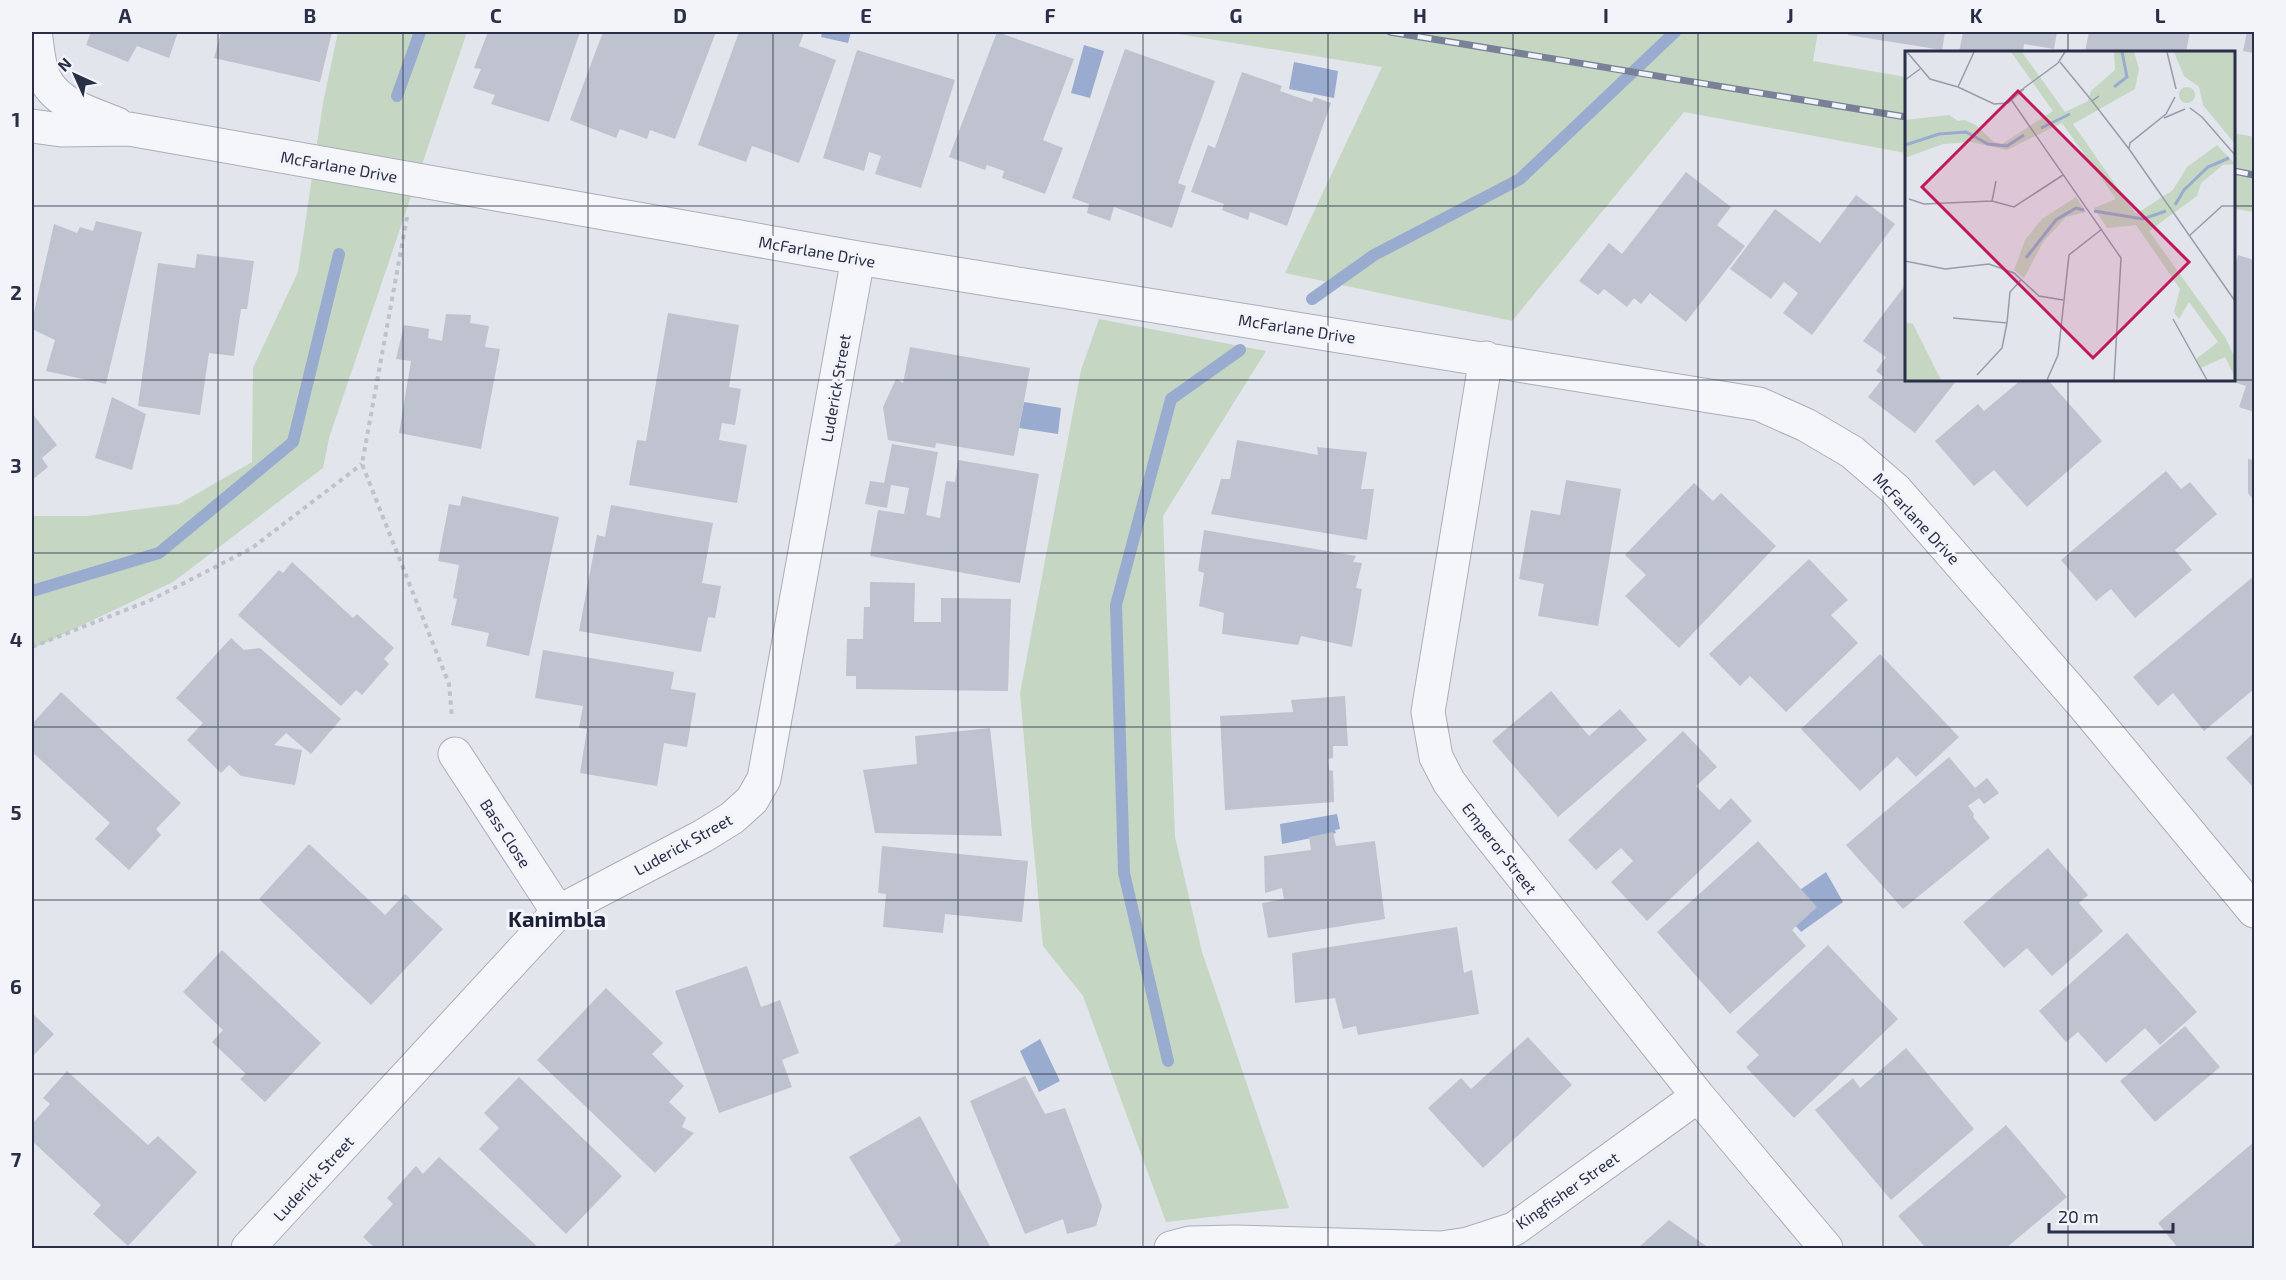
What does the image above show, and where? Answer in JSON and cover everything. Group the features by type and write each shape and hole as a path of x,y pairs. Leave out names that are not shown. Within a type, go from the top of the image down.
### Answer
{"street":[{"name":"McFarlane Drive","path":"35,32 41,69 46,83 58,97 70,105 129,129"},
{"name":"McFarlane Drive","path":"32,126 61,130 129,129 858,258 1759,404 1806,425 1852,452 1896,490 2085,707 2254,911"},
{"name":"Luderick Street","path":"248,1248 558,912 703,837 732,818 752,800 764,779 858,258"},
{"name":"Emperor Street","path":"1486,358 1428,712 1436,757 1449,782 1479,822 1698,1096 1826,1248"},
{"name":"Bass Close","path":"455,754 558,912"},
{"name":"Kingfisher Street","path":"1171,1248 1190,1243 1441,1248 1468,1244 1514,1229 1698,1096"}],"path":[{"path":"414,179 362,464 449,684 455,754"},
{"path":"32,647 151,600 252,548 362,464"}],"green space":[{"path":"338,32 467,32 329,438 323,468 173,582 32,649 32,516 87,516 179,504 252,462 253,368 298,272 323,103"},
{"path":"1166,32 1818,32 1813,61 1905,77 1905,153 1684,112 1512,321 1285,273 1382,67"},
{"path":"2235,133 2254,137 2254,212 2235,209"},
{"path":"1099,319 1266,351 1163,516 1175,837 1202,952 1289,1208 1166,1222 1083,996 1043,946 1020,693 1081,370"}],"water":[{"path":"822,32 851,32 848,43 821,37"},
{"path":"1084,45 1104,51 1090,98 1071,93"},
{"path":"1294,62 1338,71 1334,98 1289,89"},
{"path":"1024,402 1061,408 1058,434 1019,428"},
{"path":"1337,814 1340,829 1335,830 1336,833 1282,844 1280,824"},
{"path":"1826,872 1843,902 1801,932 1778,905"},
{"path":"1040,1039 1060,1081 1039,1092 1020,1051"}],"building":[{"path":"91,32 178,32 169,58 137,46 128,62 86,45"},
{"path":"221,32 332,32 320,82 214,58"},
{"path":"488,32 580,32 549,122 491,104 495,95 473,88 481,69 474,68"},
{"path":"603,32 716,32 675,139 650,130 647,139 620,129 616,138 570,120"},
{"path":"739,32 804,32 799,46 836,60 799,163 752,146 746,162 698,145"},
{"path":"997,32 1074,59 1043,140 1063,148 1045,194 1002,178 1004,171 987,165 985,170 949,157"},
{"path":"1849,32 1945,32 1942,50 1848,35"},
{"path":"1963,32 2057,32 2054,49 2024,44 2023,51 1959,51"},
{"path":"2089,32 2190,32 2186,51 2085,51"},
{"path":"2247,32 2254,32 2254,53 2243,51"},
{"path":"1125,49 1215,81 1178,183 1186,186 1172,228 1114,207 1110,221 1087,213 1089,204 1072,198"},
{"path":"857,50 955,80 921,188 875,174 881,156 869,152 864,171 823,158"},
{"path":"1242,72 1282,86 1280,91 1312,102 1314,97 1331,103 1287,226 1250,212 1248,220 1222,210 1224,204 1191,192 1208,145 1215,148"},
{"path":"1686,172 1731,207 1717,225 1745,246 1686,322 1650,293 1641,304 1634,298 1627,307 1604,289 1598,295 1579,281 1609,243 1622,254"},
{"path":"1856,195 1895,224 1812,335 1783,313 1798,293 1784,282 1771,299 1730,269 1775,209 1820,243"},
{"path":"96,221 142,232 106,384 46,371 55,340 32,329 54,224 77,233 80,227 93,231"},
{"path":"197,254 254,261 247,309 241,309 234,356 209,353 200,415 138,406 158,263 195,268"},
{"path":"2238,255 2254,260 2254,412 2239,407 2246,386 2231,381 2235,381 2236,362 2235,266"},
{"path":"1905,285 1905,381 1956,381 1915,433 1868,397 1884,377 1876,371 1886,357 1863,341"},
{"path":"668,313 739,325 729,387 741,389 735,425 722,423 719,440 747,445 737,503 629,485 637,440 646,441"},
{"path":"446,314 471,315 470,323 489,326 485,347 500,349 481,449 399,433 411,361 396,359 404,325 429,329 428,338 442,341"},
{"path":"910,347 1030,368 1014,456 936,443 935,448 888,440 883,407 896,379 903,383"},
{"path":"2020,381 2049,381 2102,441 2027,507 1994,470 1974,486 1935,441 1978,404 1984,411"},
{"path":"112,397 146,414 132,470 95,458"},
{"path":"32,413 57,445 42,458 48,467 32,480"},
{"path":"1237,440 1318,455 1317,447 1367,452 1361,489 1374,489 1367,540 1211,514 1221,479 1230,479"},
{"path":"892,444 938,452 926,515 940,518 946,481 955,482 958,460 1039,474 1020,583 870,556 878,510 904,514 909,488 891,485 887,508 865,504 870,481 884,483"},
{"path":"2248,459 2254,460 2254,500 2248,493"},
{"path":"2166,471 2181,489 2190,482 2217,514 2175,550 2192,570 2135,618 2111,589 2096,601 2061,560"},
{"path":"1566,480 1621,489 1598,626 1538,616 1544,584 1519,579 1531,510 1560,515"},
{"path":"1694,483 1713,501 1721,493 1776,546 1679,648 1625,596 1646,575 1625,555"},
{"path":"462,496 559,517 529,656 486,646 489,633 451,625 457,599 453,598 459,565 438,561 449,504 460,506"},
{"path":"611,505 713,523 702,583 721,586 715,618 708,617 701,652 579,631 597,535 605,537"},
{"path":"1204,530 1356,556 1353,562 1362,563 1356,588 1362,589 1352,647 1301,636 1298,645 1222,634 1224,613 1199,606 1204,573 1198,571"},
{"path":"1809,559 1848,600 1831,615 1858,643 1786,712 1750,676 1740,686 1709,654"},
{"path":"292,562 353,618 357,614 394,648 384,659 389,664 362,695 356,690 341,706 238,615 279,570 283,573"},
{"path":"2254,576 2254,689 2204,731 2173,693 2158,706 2133,677"},
{"path":"870,582 915,583 914,622 941,622 941,598 1011,599 1008,691 856,689 856,676 846,676 847,639 863,639 864,607 870,607"},
{"path":"231,638 244,650 260,648 341,719 311,754 286,733 274,745 302,750 295,785 241,776 229,765 221,773 187,740 203,723 176,698"},
{"path":"543,650 674,672 671,689 696,693 687,747 664,743 657,786 580,773 587,729 579,728 583,706 535,698"},
{"path":"1880,654 1959,737 1916,777 1897,757 1860,791 1801,729"},
{"path":"1551,691 1589,736 1620,709 1647,740 1558,817 1492,741"},
{"path":"61,692 181,803 156,829 161,835 129,870 95,839 110,823 32,752 32,724"},
{"path":"1345,696 1348,746 1333,746 1333,758 1328,759 1329,770 1333,771 1334,802 1225,810 1220,716 1293,712 1291,700"},
{"path":"990,728 1002,836 875,833 863,770 917,764 915,736"},
{"path":"1683,731 1717,767 1696,786 1719,810 1731,798 1752,821 1647,921 1611,882 1633,861 1621,848 1596,870 1568,840"},
{"path":"2254,733 2254,788 2226,758"},
{"path":"1949,757 1975,788 1987,778 1999,793 1984,804 1979,798 1968,806 1974,814 1973,817 1990,838 1903,909 1846,845"},
{"path":"1333,832 1336,846 1375,841 1385,919 1268,938 1262,903 1284,899 1282,888 1265,893 1264,856 1311,850 1309,837"},
{"path":"1758,841 1817,907 1792,930 1806,946 1730,1014 1657,932"},
{"path":"309,844 385,915 405,894 443,929 371,1005 259,899"},
{"path":"882,846 1028,861 1022,922 945,914 943,933 883,927 886,894 878,893"},
{"path":"2048,848 2088,895 2079,903 2103,931 2052,976 2027,948 2004,968 1963,922"},
{"path":"1457,927 1464,973 1472,970 1479,1014 1358,1035 1356,1026 1343,1029 1335,998 1295,1003 1292,953"},
{"path":"2127,933 2197,1012 2160,1045 2145,1028 2106,1063 2078,1032 2066,1042 2039,1011"},
{"path":"1828,945 1898,1019 1794,1118 1746,1067 1759,1055 1736,1032"},
{"path":"222,950 321,1043 265,1102 240,1079 246,1074 212,1042 223,1030 183,992"},
{"path":"747,966 761,1007 780,1000 799,1053 782,1060 792,1087 719,1113 675,991"},
{"path":"606,988 663,1043 652,1054 684,1086 669,1102 686,1118 682,1127 694,1133 655,1173 537,1060"},
{"path":"32,1013 54,1034 32,1057"},
{"path":"2185,1026 2220,1067 2155,1122 2120,1081"},
{"path":"1528,1037 1572,1085 1483,1168 1428,1108 1461,1078 1471,1089"},
{"path":"1906,1048 1974,1129 1891,1200 1815,1110 1853,1078 1860,1088"},
{"path":"67,1071 148,1145 158,1136 197,1172 128,1246 93,1214 101,1205 32,1141 32,1124 50,1104 43,1098"},
{"path":"1025,1076 1045,1114 1065,1108 1102,1206 1096,1226 1067,1234 1063,1219 1025,1234 970,1101"},
{"path":"519,1077 622,1176 566,1234 479,1149 499,1128 484,1113"},
{"path":"920,1116 991,1248 890,1248 901,1241 849,1157"},
{"path":"2006,1125 2067,1197 2006,1248 1948,1248 1946,1246 1926,1248 1898,1216"},
{"path":"2254,1142 2254,1248 2178,1248 2158,1223"},
{"path":"439,1157 539,1248 375,1248 363,1237 393,1204 387,1198 416,1166 423,1174"},
{"path":"1669,1220 1709,1248 1638,1248"}],"waterway":[{"path":"397,96 420,32"},
{"path":"1312,299 1374,255 1520,179 1675,32"},
{"path":"32,591 159,553 293,442 339,254"},
{"path":"1168,1061 1124,873 1116,605 1171,399 1240,350"}],"railway":[{"path":"1390,32 1905,117"},
{"path":"2235,171 2254,175"}],"district":[{"name":"Kanimbla","path":"557,918"}]}
